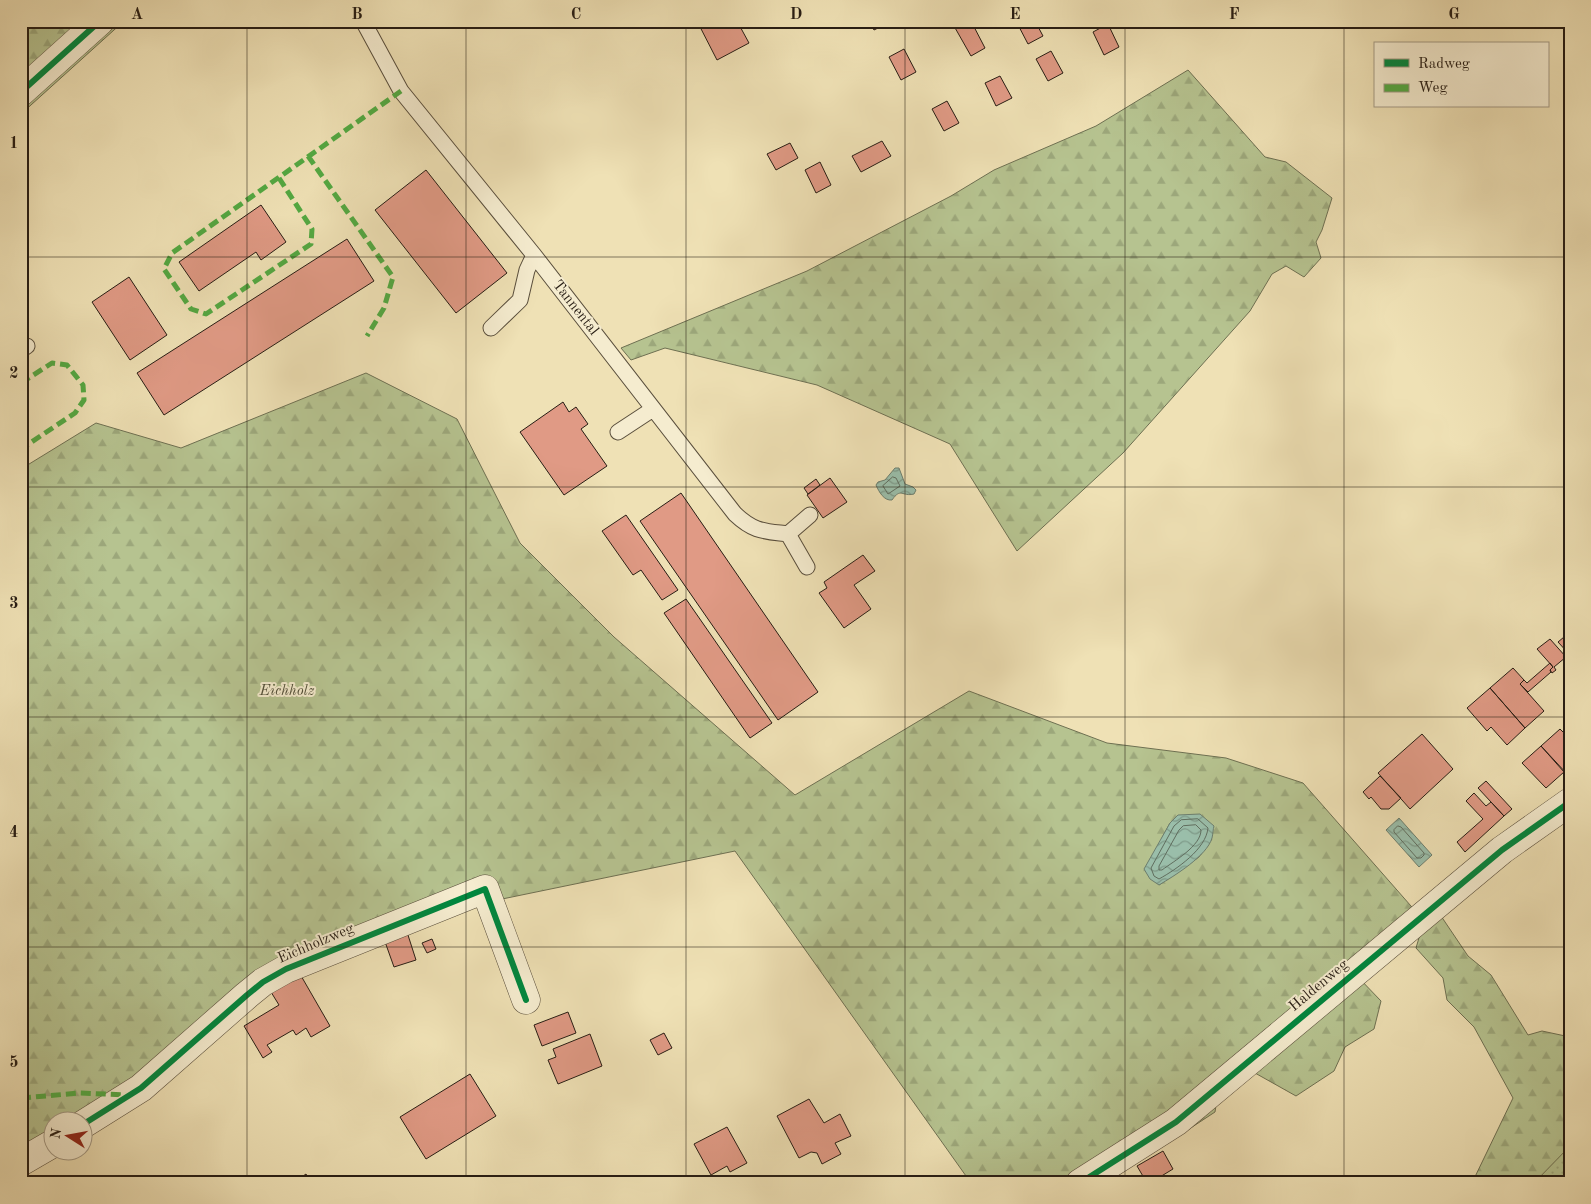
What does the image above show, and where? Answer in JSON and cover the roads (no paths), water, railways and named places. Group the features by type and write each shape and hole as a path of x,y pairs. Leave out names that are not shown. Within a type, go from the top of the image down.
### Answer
{"street":[{"path":"21,92 100,21"},
{"name":"Haldenweg","path":"1080,1183 1176,1122 1502,850 1570,802"},
{"name":"Eichholzweg","path":"92,1119 141,1088 263,982 286,969 485,889 526,1000"},
{"path":"21,1162 42,1150"}],"lane":[{"name":"Tannental","path":"363,21 401,91 534,255 735,514 747,525 762,531 788,534"},
{"path":"491,328 520,300 527,270 534,255"},
{"path":"618,432 653,409"},
{"path":"807,567 788,534 810,515"}],"water":[{"path":"895,468 899,468 905,484 916,490 914,494 900,493 892,500 889,500 882,496 876,485 878,482 885,480"},
{"path":"1200,814 1214,826 1212,838 1204,852 1189,865 1159,885 1150,879 1144,869 1170,823 1178,815"},
{"path":"1399,818 1432,855 1419,867 1386,830"}],"park label":[{"name":"Eichholz","path":"287,691"}]}
